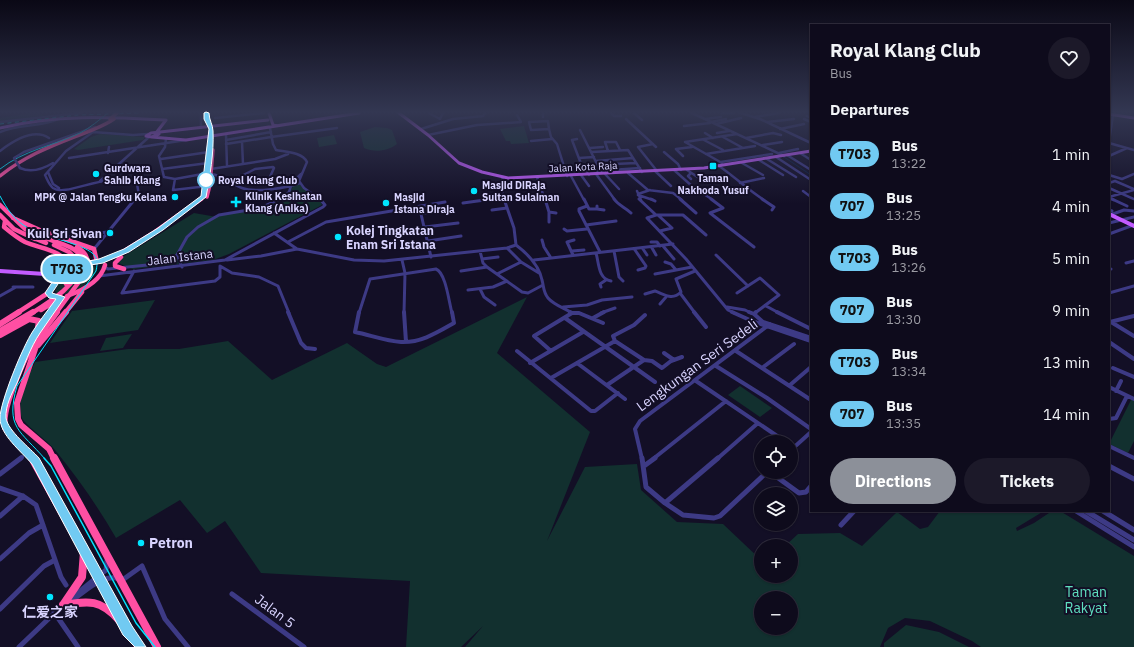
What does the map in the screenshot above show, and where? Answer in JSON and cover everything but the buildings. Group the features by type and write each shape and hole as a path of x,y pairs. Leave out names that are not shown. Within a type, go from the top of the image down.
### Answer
{"highway":[{"path":"0,176 21,159 54,143"},
{"path":"0,171 30,153 59,143"},
{"path":"210,173 208,163 211,143"},
{"path":"28,308 48,293 60,275 68,268 76,265 102,264 121,257 161,232 204,201 207,196 212,143"},
{"path":"37,346 83,290 99,276 102,264 152,234 200,201 208,186"},
{"path":"0,205 28,232 70,247 79,252 84,260 82,271 76,280 62,292 0,331"},
{"path":"0,215 14,229 72,253 78,262 76,273 53,295 0,325"},
{"path":"13,218 101,256 113,257"},
{"path":"5,221 4,227 14,236 61,256 68,263 68,268"},
{"path":"42,237 81,249 87,254 90,260 87,271 41,335 17,403 18,419 21,425 49,449 80,503 120,581 157,647"},
{"path":"94,252 102,264"},
{"path":"121,257 115,263 115,266 124,269"},
{"path":"0,335 61,297 83,290"},
{"path":"48,293 52,296 61,297"},
{"path":"36,333 61,297"},
{"path":"0,325 3,320 43,300 48,301 48,304 40,310"},
{"path":"0,335 21,323 33,319 39,320 40,323 36,333 5,400 2,418 7,432 35,461 127,630"},
{"path":"63,605 82,577 84,552"},
{"path":"63,605 87,602 104,604 127,630 139,647"}],"main road":[{"name":"Jalan Kota Raja","path":"437,143 459,163 470,168 503,177 537,178 581,175 597,172 605,174 687,170 786,156 799,151 810,151"},
{"path":"1111,213 1134,226"},
{"path":"0,271 60,275"}],"street":[{"path":"0,151 12,143"},
{"path":"46,143 24,152 14,158 20,168 26,170 47,168 49,171"},
{"path":"40,169 53,163 78,143"},
{"path":"99,182 141,143"},
{"path":"69,158 170,143"},
{"path":"227,166 226,144 232,143"},
{"path":"242,143 243,164"},
{"path":"210,173 218,175 230,182 248,189 299,182 307,162 306,158 300,154 276,150 273,143"},
{"path":"556,143 569,176 587,206 590,209 597,207 604,210"},
{"path":"573,143 583,169 588,173"},
{"path":"587,143 599,168 597,172 615,203 626,208 630,213"},
{"path":"605,143 608,151"},
{"path":"617,143 620,150"},
{"path":"687,143 725,165"},
{"path":"710,143 724,151"},
{"path":"734,143 743,148"},
{"path":"756,143 786,156 810,169"},
{"path":"762,146 776,143"},
{"path":"1110,143 1134,150"},
{"path":"166,144 159,156 161,159 162,170 165,178 175,179 210,173 227,166 275,159 289,153"},
{"path":"656,147 653,144 638,147 656,171 671,186"},
{"path":"706,154 755,146"},
{"path":"108,152 109,147"},
{"path":"590,148 603,147"},
{"path":"683,156 676,149 692,147"},
{"path":"1110,156 1127,148"},
{"path":"84,156 86,150"},
{"path":"592,152 628,150 642,172"},
{"path":"778,153 799,151 810,159"},
{"path":"161,159 209,152"},
{"path":"664,152 678,164 681,170"},
{"path":"721,162 772,154"},
{"path":"579,158 594,157"},
{"path":"776,157 810,179"},
{"path":"596,161 634,158"},
{"path":"767,159 796,177"},
{"path":"613,160 618,169"},
{"path":"758,160 784,175"},
{"path":"53,163 45,175 54,188 78,188 99,182 125,178 133,181 138,187 139,195 107,232 94,252"},
{"path":"162,170 208,163"},
{"path":"615,164 636,163"},
{"path":"740,183 763,177 742,163"},
{"path":"719,166 745,188 774,207 772,210"},
{"path":"230,182 256,169 274,167 269,179"},
{"path":"597,172 640,168"},
{"path":"674,170 693,187 721,206 722,208 720,210 710,213 754,247"},
{"path":"687,170 702,180 708,180 713,185"},
{"path":"691,172 688,176 691,179"},
{"path":"628,173 650,190"},
{"name":"Jalan Istana","path":"102,264 111,270 124,269 157,264 177,256 187,237 198,227 219,215 260,208 279,200 289,192 291,184 301,174"},
{"path":"605,174 619,189"},
{"path":"1110,175 1122,179 1134,174"},
{"path":"581,175 589,186"},
{"path":"503,177 501,183 516,245 530,255 534,260 546,296 562,308 572,313 578,313 603,323"},
{"path":"537,178 549,212 549,222"},
{"path":"175,179 173,190 208,186"},
{"path":"1110,183 1115,181 1134,189"},
{"name":"Jalan Istana","path":"99,276 182,267 225,260 325,205 299,182"},
{"path":"1110,188 1134,199"},
{"path":"1110,198 1134,189"},
{"path":"638,193 650,190 671,192 696,213"},
{"path":"803,191 810,196"},
{"path":"638,193 655,201"},
{"path":"638,193 639,199 672,228 660,231"},
{"path":"463,203 504,198"},
{"path":"1110,198 1127,206"},
{"path":"288,242 326,222 445,202"},
{"path":"587,206 579,209 598,252 602,277 606,280 612,281"},
{"path":"431,257 421,214 447,208"},
{"path":"492,210 507,208"},
{"path":"1111,213 1124,210 1134,211"},
{"path":"549,212 556,213"},
{"path":"706,235 683,215 658,215 647,219 673,244 724,306 745,319 810,338"},
{"path":"1110,223 1134,217"},
{"path":"586,225 616,221"},
{"path":"425,227 458,223"},
{"path":"1110,234 1134,226"},
{"path":"564,229 567,231 587,229"},
{"path":"53,235 68,237 107,232"},
{"path":"274,233 297,249"},
{"path":"428,241 461,236"},
{"path":"542,240 549,257"},
{"path":"572,253 567,242 574,240"},
{"path":"651,242 657,242 674,259"},
{"path":"572,253 635,250 673,244"},
{"path":"225,260 261,256 297,249 354,260 402,260 507,248 516,245"},
{"path":"507,248 521,262 539,273"},
{"path":"652,248 656,255"},
{"path":"643,249 647,255"},
{"path":"534,260 584,250"},
{"path":"635,250 646,266 645,268 638,270"},
{"path":"480,251 482,259 487,267 525,293 543,285"},
{"path":"614,251 619,277 623,281"},
{"path":"716,255 748,286"},
{"path":"177,256 182,267"},
{"path":"482,259 498,257"},
{"path":"402,260 405,273 404,295 406,342"},
{"path":"1126,263 1134,261"},
{"path":"134,271 122,293 215,281 220,277 220,262"},
{"path":"497,274 521,262"},
{"path":"665,262 671,264 676,270"},
{"path":"220,266 232,273 259,277 278,286 302,343 306,348 315,349"},
{"path":"461,271 487,267"},
{"path":"655,274 692,267"},
{"path":"439,270 444,278 454,323 431,335 406,342 358,333 354,330 370,279 405,273 439,270"},
{"path":"695,271 676,279 680,293 706,327"},
{"path":"737,293 760,278 779,295 754,314"},
{"path":"601,287 600,284 606,280"},
{"path":"468,290 493,287 507,281"},
{"path":"0,296 15,287 33,287"},
{"path":"1110,293 1134,287"},
{"path":"480,289 484,297 496,305"},
{"path":"645,294 657,291 666,297"},
{"path":"660,304 666,297 680,293"},
{"path":"562,308 587,305 602,300 632,297"},
{"path":"724,306 745,310 754,314 759,320 769,325 810,341"},
{"path":"766,306 810,329"},
{"path":"593,318 600,313 615,308"},
{"path":"551,351 534,336 572,313"},
{"path":"645,315 634,325 613,336 615,341 644,360 652,361 662,368 674,360 682,357"},
{"path":"1110,322 1134,316"},
{"path":"565,318 655,382"},
{"path":"1110,322 1134,336"},
{"name":"Lengkungan Seri Sedeli","path":"761,479 720,516 714,518 683,515 665,503 646,487 644,466 635,429 636,425 769,325"},
{"path":"530,362 583,332"},
{"path":"551,378 615,341"},
{"path":"1110,343 1134,359"},
{"path":"762,368 794,344"},
{"path":"1110,347 1116,347"},
{"path":"516,351 591,411 595,411 618,393"},
{"path":"736,351 810,399"},
{"path":"664,353 674,360"},
{"path":"607,385 644,360"},
{"path":"577,363 625,398"},
{"path":"716,366 767,398 810,429"},
{"path":"1113,368 1134,377"},
{"path":"790,385 810,369"},
{"path":"696,381 776,435"},
{"path":"1116,390 1121,381"},
{"path":"1110,388 1134,399"},
{"path":"1110,419 1116,418 1127,396"},
{"path":"644,466 726,401"},
{"path":"665,503 758,423"},
{"path":"798,442 810,431"},
{"path":"1110,446 1134,458"},
{"path":"0,474 22,457"},
{"path":"1110,467 1134,479"},
{"path":"779,479 799,493 806,492 810,487"},
{"path":"0,488 23,496 36,505 60,577 66,585"},
{"path":"0,516 23,496"},
{"path":"841,525 853,512"},
{"path":"1078,512 1134,547"},
{"path":"1088,512 1134,540"},
{"path":"1105,512 1134,530"},
{"path":"0,559 29,533 43,525"},
{"path":"18,647 54,612 63,605 82,595 100,579 106,570 108,556"},
{"path":"0,609 44,566 55,560"},
{"path":"100,579 109,577 120,581 142,566 165,619 188,647"},
{"name":"Jalan 5","path":"232,594 304,647"},
{"path":"54,612 78,647"}],"green space":[{"path":"82,143 122,143 78,150 74,149"},
{"path":"318,143 337,144 319,147"},
{"path":"363,143 397,144 390,148 381,150 368,150 364,148"},
{"path":"298,179 297,181 301,186 321,202 322,205 229,254 213,260 133,269 118,263 121,258 194,213 217,217 224,214 261,208 282,200 290,192"},
{"path":"93,265 98,268 92,279 75,291 57,294 55,291 57,286 68,274 81,266"},
{"name":"Taman Rakyat","path":"527,297 497,353 590,432 547,541 585,467 637,464 641,490 677,522 723,524 754,553 754,583 798,583 798,539 793,539 798,534 840,533 862,546 897,512 920,529 928,527 939,512 1042,512 1016,528 1017,531 1034,523 1050,512 1062,512 1134,556 1134,647 981,647 972,641 930,621 905,618 888,628 880,647 465,647 483,626 461,647 406,647 410,581 261,573 225,521 207,533 180,500 116,538 72,471 52,447 22,418 22,397 35,362 128,349 179,349 228,341 272,380 347,343 377,364 386,367"},
{"path":"155,300 138,330 50,343 72,311"},
{"path":"132,334 123,348 100,351 106,338"},
{"path":"740,386 772,408 760,417 728,395"},
{"path":"1131,400 1134,400 1134,441 1128,453 1110,444"},
{"path":"906,625 939,632 969,647 884,647 884,643"}],"waterway":[{"path":"784,157 810,174"}],"tram line":[{"path":"0,169 19,157 56,143"},
{"path":"0,196 11,214 23,225 35,231 83,248 95,256 97,262 96,271 17,386 13,411 14,420 22,434 45,459"},
{"path":"44,458 51,466 136,623 155,647"},
{"path":"126,617 142,647"}],"bus line":[{"name":"T703","path":"139,647 127,630 35,461 7,432 3,424 2,410 26,351 36,333 61,297 52,296 48,293 62,273 68,268 76,265 110,259 141,242 201,200 205,193 210,143"}],"place":[{"name":"Taman Nakhoda Yusuf","path":"713,166"},
{"name":"Gurdwara Sahib Klang","path":"96,174"},
{"name":"Royal Klang Club","path":"206,180"},
{"name":"Masjid DiRaja Sultan Sulaiman","path":"474,191"},
{"name":"MPK @ Jalan Tengku Kelana","path":"175,197"},
{"name":"Klinik Kesihatan Klang (Anika)","path":"236,202"},
{"name":"Masjid Istana Diraja","path":"386,203"},
{"name":"Kuil Sri Sivan","path":"110,233"},
{"name":"Kolej Tingkatan Enam Sri Istana","path":"338,237"},
{"name":"Petron","path":"141,543"},
{"name":"仁爱之家","path":"50,597"}]}
